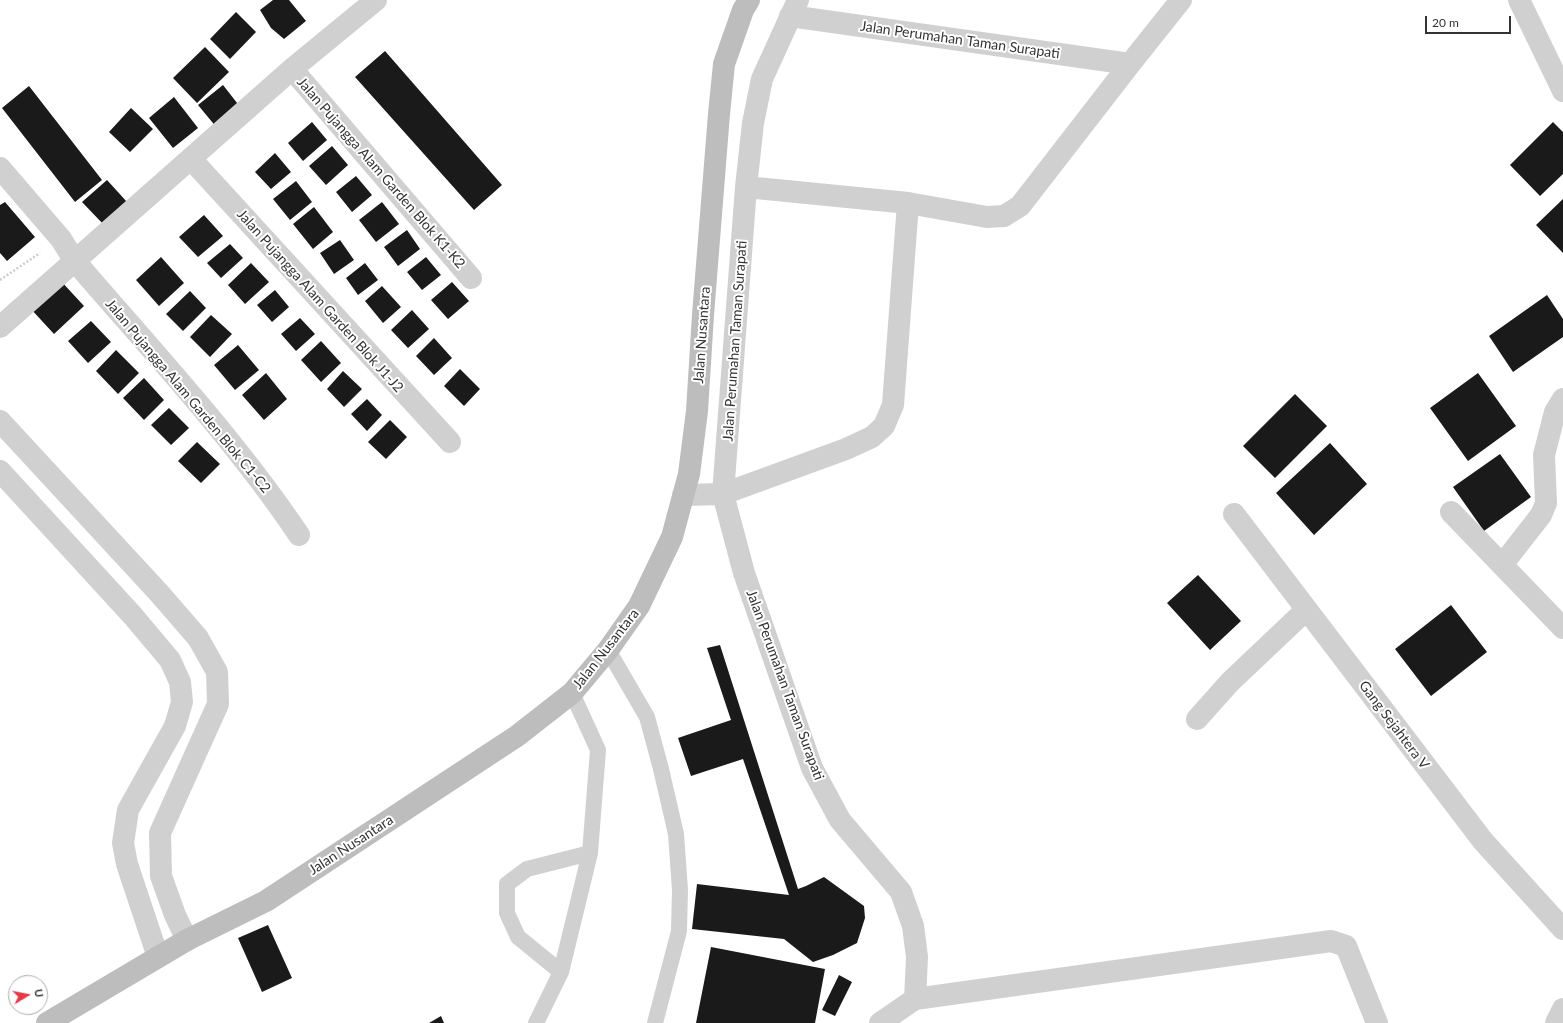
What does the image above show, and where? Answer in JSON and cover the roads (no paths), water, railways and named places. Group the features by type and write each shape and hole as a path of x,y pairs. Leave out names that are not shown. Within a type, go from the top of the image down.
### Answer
{"street":[{"path":"0,327 74,260 292,69 376,0"},
{"name":"Jalan Nusantara","path":"47,1023 187,940 266,902 517,736 572,693 608,650 639,606 672,537 689,474 697,411 704,292 718,114 724,64 743,10 749,0"},
{"path":"746,188 908,203 987,217 1004,216 1020,206 1181,0"},
{"path":"1520,0 1563,91"},
{"name":"Jalan Perumahan Taman Surapati","path":"915,999 916,957 913,926 901,892 840,820 812,768 744,573 723,494 746,188 753,123 762,79 794,8 1130,64"},
{"name":"Jalan Pujangga Alam Garden Blok K1-K2","path":"292,69 471,278"},
{"name":"Jalan Pujangga Alam Garden Blok J1-J2","path":"191,159 450,442"},
{"name":"Jalan Pujangga Alam Garden Blok C1-C2","path":"0,168 60,239 74,260 220,430 282,510 299,535"},
{"path":"683,495 723,494 846,449 872,437 884,426 893,405 908,203"},
{"path":"1502,565 1541,515 1546,503 1544,455 1555,412 1563,399"},
{"path":"0,421 198,638 217,672 218,704 160,833 161,876 175,914 187,940"},
{"path":"0,472 133,616 170,660 180,682 182,702 175,726 128,810 123,843 127,864 158,957"},
{"path":"1451,512 1563,628"},
{"name":"Gang Sejahtera V","path":"1234,514 1483,841 1563,929"},
{"path":"1196,720 1230,682 1306,610"},
{"path":"880,1023 915,999 1331,941 1346,946 1377,1023"},
{"path":"1556,1023 1563,1009"}],"lane":[{"path":"608,650 646,717 661,769 676,834 680,890 678,931 655,1023"},
{"path":"536,1023 561,972 590,853 598,750 572,693"},
{"path":"561,972 518,937 507,913 507,884 527,869 590,853"}]}
